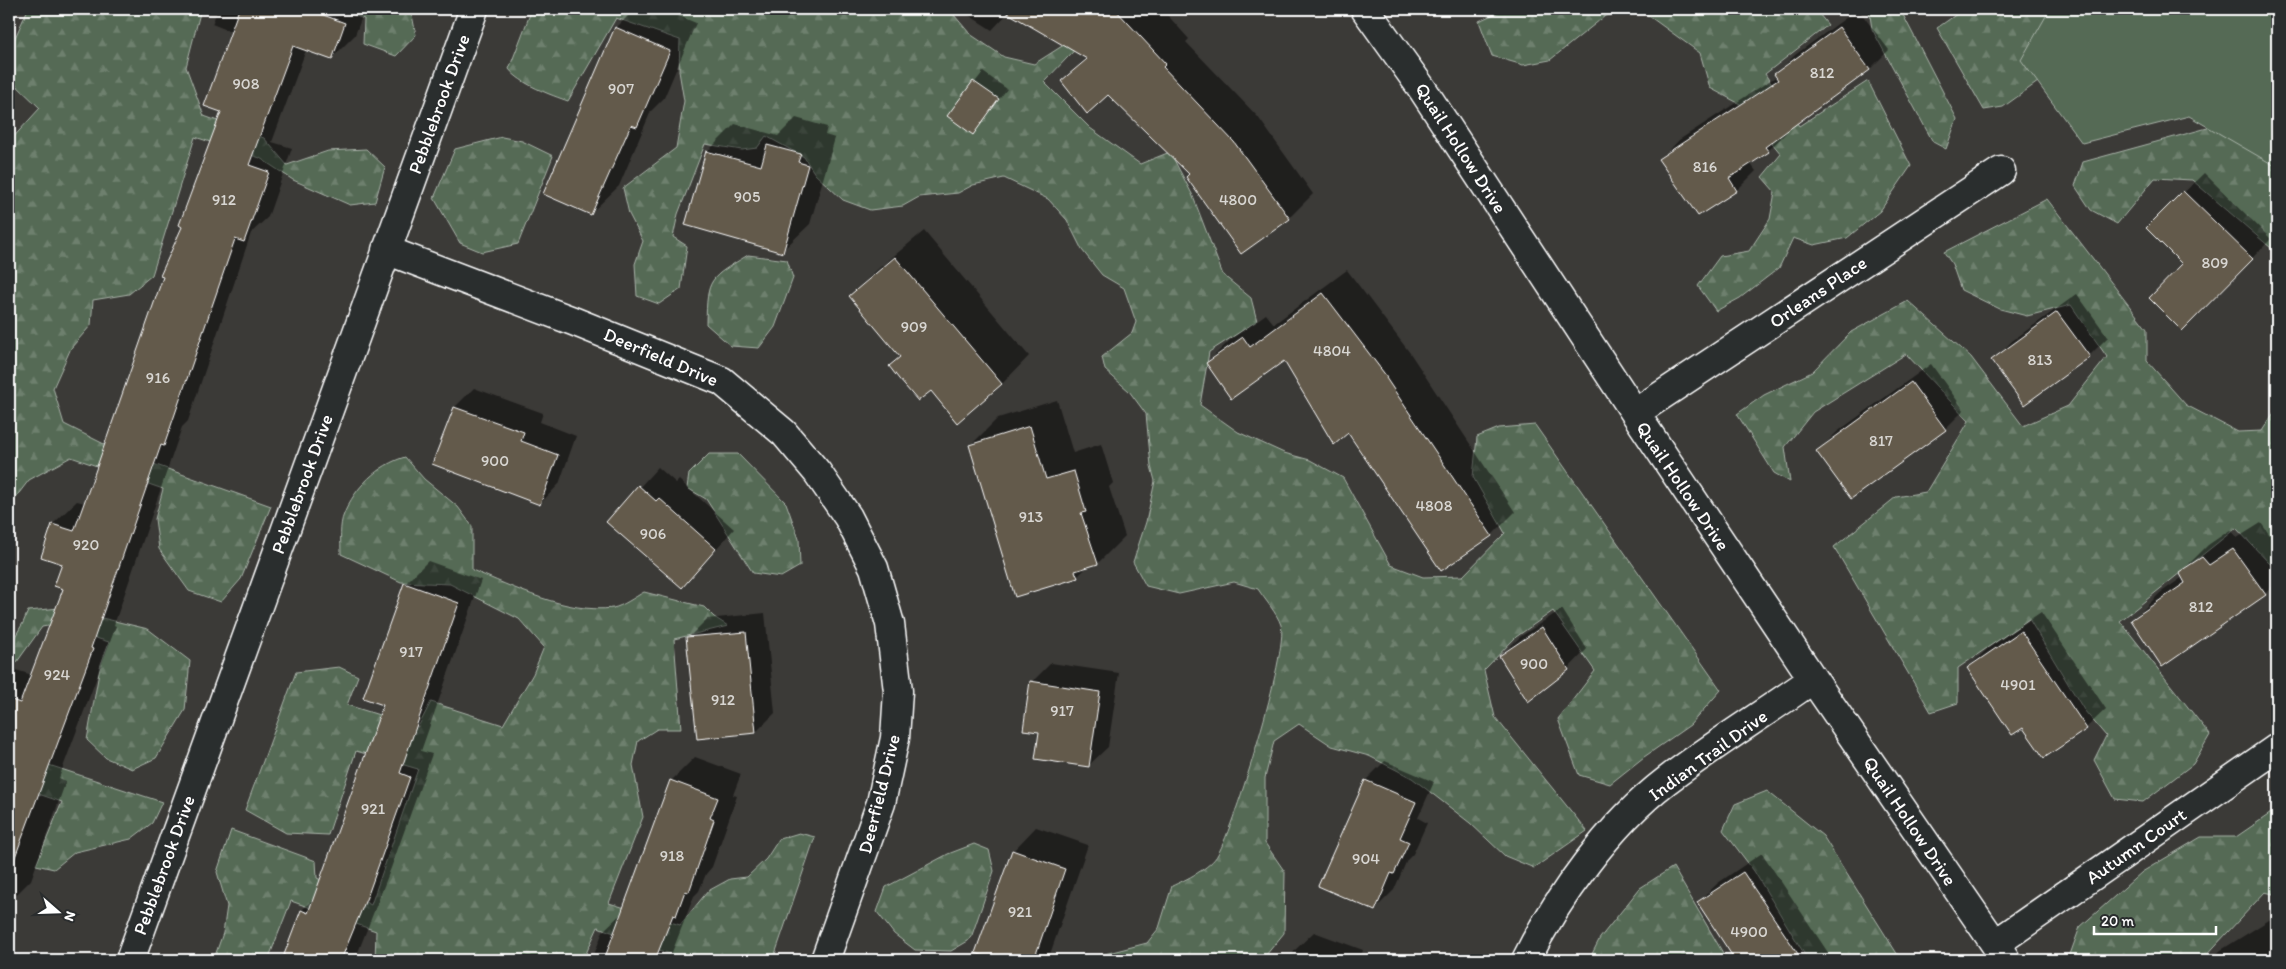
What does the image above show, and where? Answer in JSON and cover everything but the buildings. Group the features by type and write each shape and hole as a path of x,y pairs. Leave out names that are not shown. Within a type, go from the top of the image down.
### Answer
{"street":[{"name":"Pebblebrook Drive","path":"130,960 474,9"},
{"name":"Quail Hollow Drive","path":"1365,9 1423,90 1635,413 1813,679 2000,952"},
{"name":"Orleans Place","path":"1635,413 2001,171"},
{"name":"Deerfield Drive","path":"386,250 573,321 722,381 784,433 817,472 848,517 874,568 887,614 898,691 895,738 880,803 825,960"},
{"name":"Indian Trail Drive","path":"1526,960 1552,911 1620,823 1665,782 1813,679"},
{"name":"Autumn Court","path":"2000,952 2277,748"}],"green space":[{"path":"28,9 201,9 186,67 204,116 264,138 287,165 328,151 366,149 385,167 375,202 350,205 293,180 260,158 195,137 152,275 129,294 93,300 91,325 71,348 53,388 64,424 120,452 271,506 241,579 221,602 189,591 159,549 155,519 163,489 71,457 29,480 16,497 9,502 9,142 40,108 15,84 14,40"},
{"path":"337,9 395,9 412,15 416,35 396,56 363,44 364,19"},
{"path":"532,9 949,9 970,34 1004,57 1034,64 1070,41 1095,20 1114,9 1044,82 1090,128 1140,164 1170,152 1192,194 1223,275 1251,298 1257,321 1209,352 1200,405 1238,432 1284,453 1310,460 1343,478 1391,565 1423,577 1463,576 1505,533 1473,477 1477,437 1499,428 1535,425 1721,690 1690,725 1644,757 1610,784 1579,775 1558,719 1595,671 1553,611 1516,637 1484,670 1495,717 1587,831 1534,868 1505,856 1470,823 1412,778 1369,756 1332,746 1299,724 1274,741 1265,778 1265,843 1285,872 1284,933 1262,960 1072,960 1093,957 1147,943 1159,928 1172,886 1204,869 1215,859 1226,837 1247,776 1269,701 1281,641 1281,625 1279,620 1258,589 1234,582 1179,594 1146,586 1133,562 1146,522 1155,481 1151,466 1146,414 1129,391 1105,370 1102,357 1132,333 1136,322 1124,288 1102,275 1082,250 1067,220 1048,199 1004,178 973,185 958,193 919,197 903,206 870,210 843,200 815,174 804,157 766,136 757,148 742,150 705,144 678,214 673,237 687,246 681,289 659,304 637,296 635,264 643,241 629,214 623,188 676,148 684,101 679,71 680,40 616,18 568,101 528,84 509,69"},
{"path":"1505,9 1815,9 1828,25 1765,74 1799,126 1868,81 1911,166 1880,211 1847,238 1814,245 1793,238 1779,268 1740,298 1716,311 1698,286 1720,256 1749,251 1770,219 1775,192 1762,177 1781,154 1740,104 1710,88 1700,53 1642,11 1605,16 1550,60 1523,65 1492,56 1479,21"},
{"path":"1869,9 1900,9 1957,119 1946,149 1933,142 1872,29"},
{"path":"1964,9 2149,9 2056,69 2003,107 1984,110 1937,28"},
{"path":"2050,9 2277,9 2277,167 2189,116 2082,143 2021,60"},
{"path":"2277,109 2277,269 2271,248 2192,180 2155,178 2117,224 2091,210 2075,186 2083,162"},
{"path":"502,137 522,141 553,156 518,244 482,252 460,243 434,198 455,149"},
{"path":"2047,199 2147,329 2147,361 2186,405 2238,432 2262,431 2277,408 2277,481 2271,503 2277,524 2277,568 2269,563 2236,528 2120,621 2210,735 2193,764 2143,802 2115,799 2094,760 2106,736 2084,710 2029,619 1958,668 1958,703 1931,712 1834,547 1896,497 1926,492 1969,421 1906,354 1813,412 1785,447 1790,482 1774,473 1737,414 1764,395 1812,372 1851,332 1908,301 1971,357 2023,426 2068,406 2107,357 2071,305 2027,316 2000,309 1961,290 1952,264 1944,252"},
{"path":"748,255 787,260 793,278 775,327 759,348 731,346 706,324 709,288 713,281 725,269"},
{"path":"709,454 738,454 786,503 799,539 800,566 781,577 753,573 706,499 687,488 689,474"},
{"path":"405,457 424,479 458,507 472,526 472,570 541,598 577,607 613,608 644,592 704,607 714,617 728,626 674,639 681,729 657,729 638,741 633,765 643,817 609,903 680,925 708,891 730,879 747,877 766,859 779,839 799,833 815,837 773,960 686,960 598,927 583,960 375,960 376,931 291,901 268,960 216,960 215,956 223,933 227,906 217,872 231,830 316,861 317,878 371,905 418,769 356,751 328,835 286,833 245,810 296,672 339,667 358,676 347,705 418,727 431,702 503,725 533,674 544,647 519,619 450,584 401,582 341,554 342,518 354,495 368,478 377,471"},
{"path":"60,608 148,629 190,661 185,710 156,758 132,769 106,758 87,740 100,667 109,642 53,625 42,627 9,673 9,647 28,611"},
{"path":"9,752 162,802 152,823 131,839 75,852 54,869 36,865 62,802 9,784"},
{"path":"1767,791 1823,836 1901,960 1808,960 1754,871 1723,830 1735,804"},
{"path":"2277,809 2277,895 2265,892 2202,960 2068,960 2080,927 2142,872 2201,837 2236,837"},
{"path":"974,844 989,850 994,871 972,935 968,941 951,951 915,950 894,934 877,912 886,887 948,854"},
{"path":"1673,867 1727,960 1589,960 1600,938 1640,888"}]}
